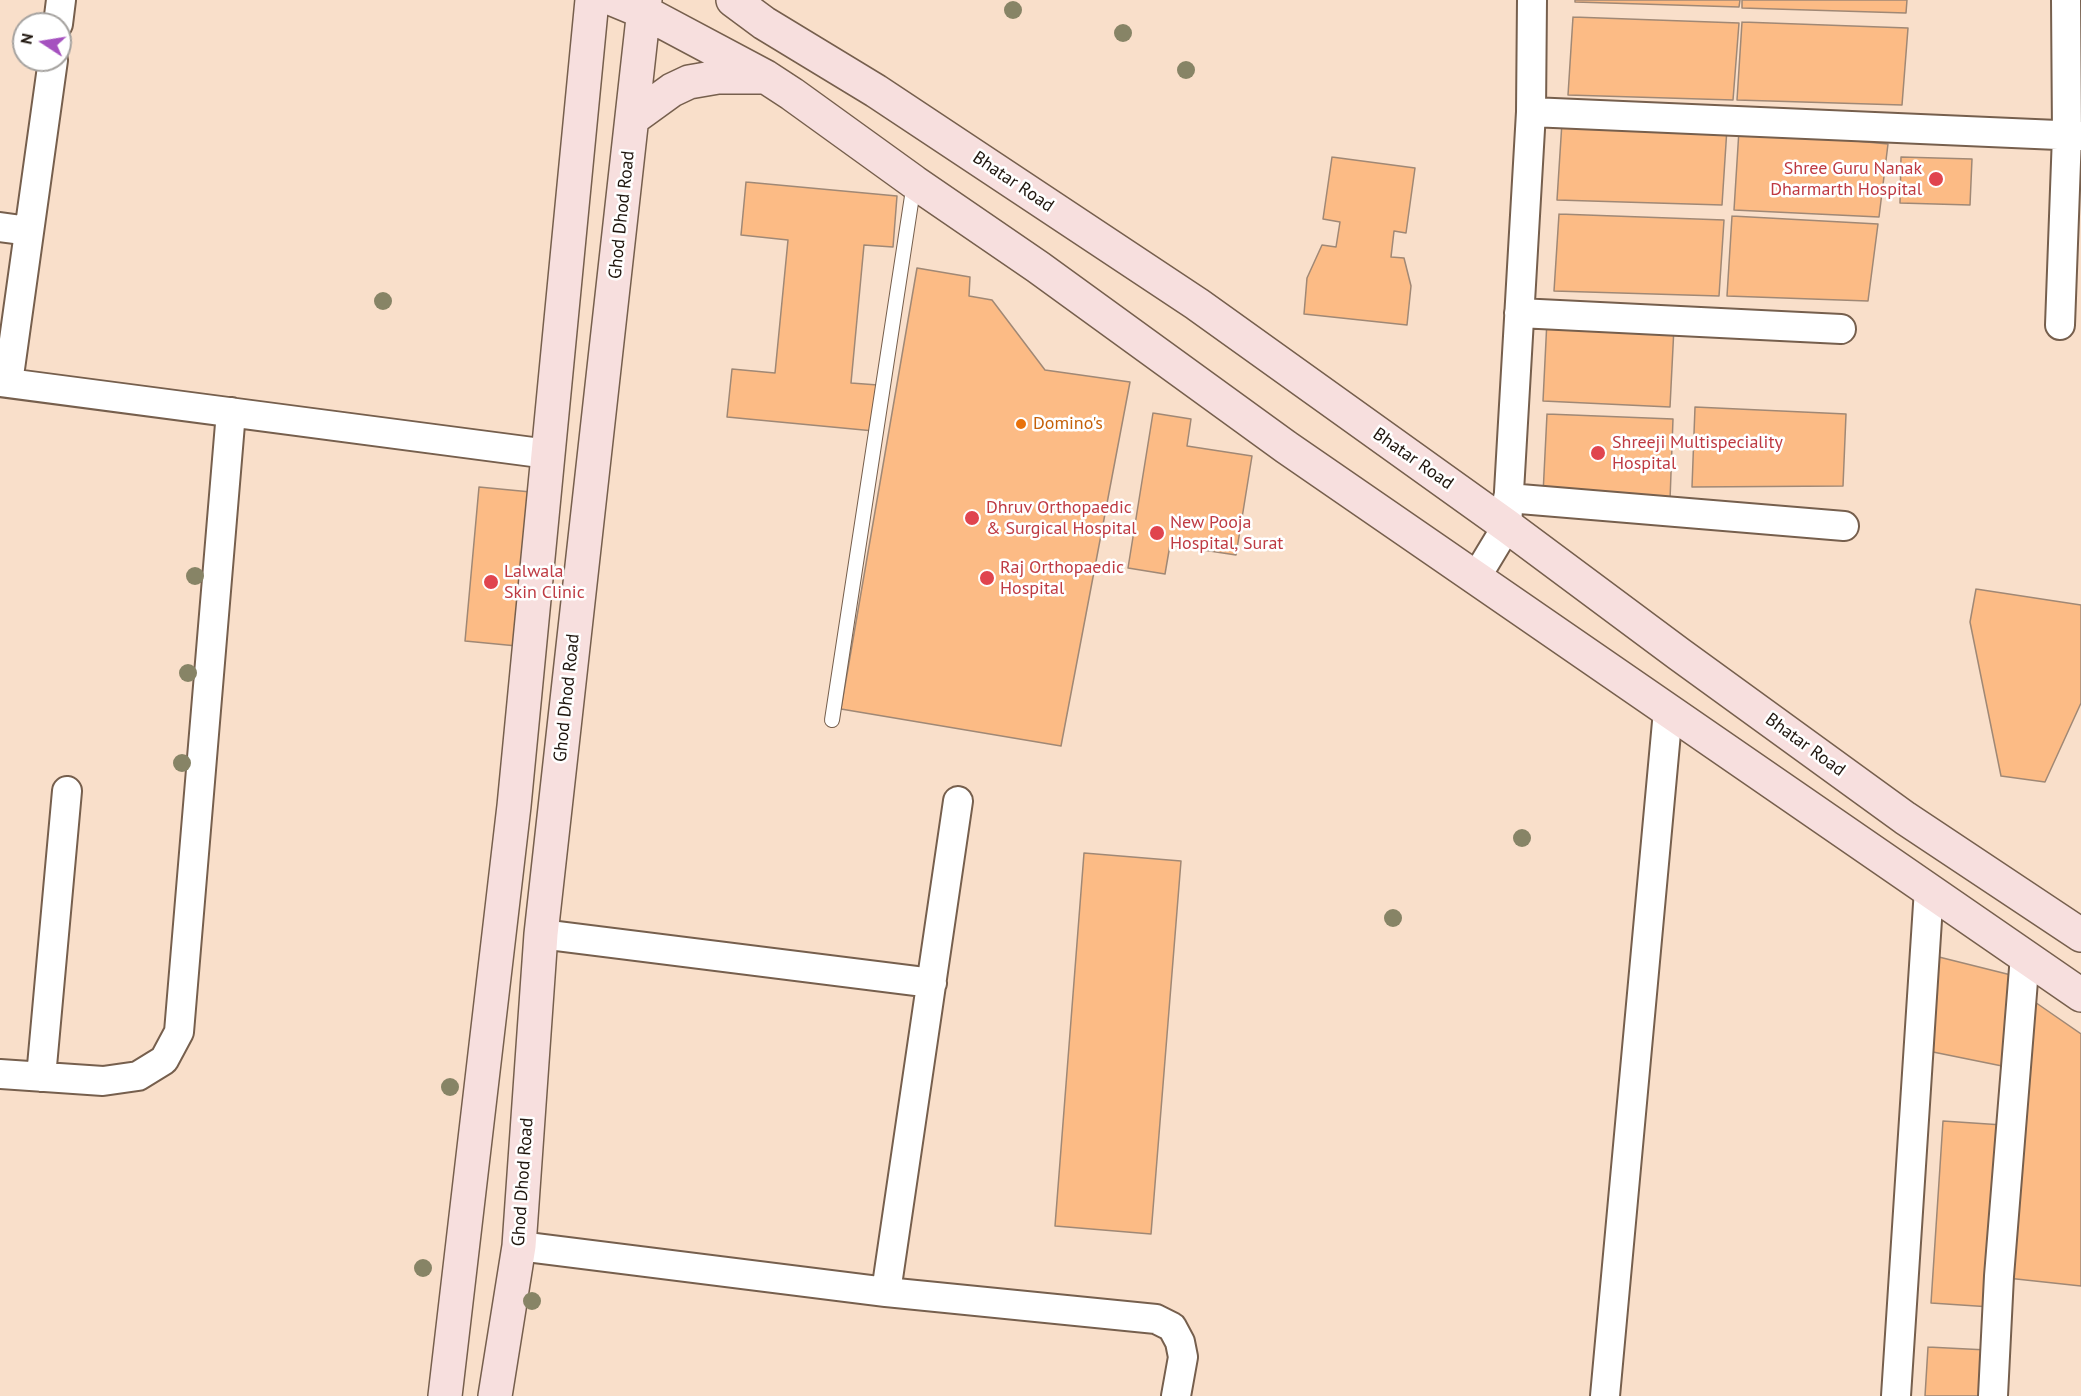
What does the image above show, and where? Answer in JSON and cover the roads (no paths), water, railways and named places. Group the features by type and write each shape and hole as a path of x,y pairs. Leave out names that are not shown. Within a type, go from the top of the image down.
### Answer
{"main road":[{"path":"445,1396 514,806 592,0"},
{"name":"Bhatar Road","path":"733,0 755,11 876,91 1507,512 1905,818 2081,935"},
{"path":"635,4 766,77 840,126 914,182 1038,267 1286,447 2081,995"},
{"name":"Ghod Dhod Road","path":"495,1396 519,1246 541,934 632,119 635,4"},
{"path":"632,119 672,90 689,82 718,77 766,77"}],"street":[{"path":"1475,579 1507,512 1531,112 1532,0"},
{"path":"2060,325 2074,135 2066,0"},
{"path":"51,72 29,231 4,382 548,454"},
{"path":"1531,112 2074,135"},
{"path":"0,227 29,231"},
{"path":"1519,313 1841,329"},
{"path":"0,1074 103,1081 138,1076 164,1060 179,1032 231,412"},
{"path":"1507,512 1844,526"},
{"path":"1605,1396 1668,711"},
{"path":"41,1077 68,791"},
{"path":"886,1292 958,801"},
{"path":"1896,1396 1929,889"},
{"path":"541,934 932,983"},
{"path":"1993,1396 1999,1276 2025,956"},
{"path":"519,1246 886,1292 1156,1319 1172,1327 1180,1342 1183,1358 1176,1396"}],"lane":[{"path":"831,720 914,182"}],"place":[{"name":"Shree Guru Nanak Dharmarth Hospital","path":"1936,179"},
{"name":"Domino's","path":"1021,424"},
{"name":"Shreeji Multispeciality Hospital","path":"1598,453"},
{"name":"Dhruv Orthopaedic & Surgical Hospital","path":"972,518"},
{"name":"New Pooja Hospital, Surat","path":"1157,533"},
{"name":"Raj Orthopaedic Hospital","path":"987,578"},
{"name":"Lalwala Skin Clinic","path":"491,582"}]}
